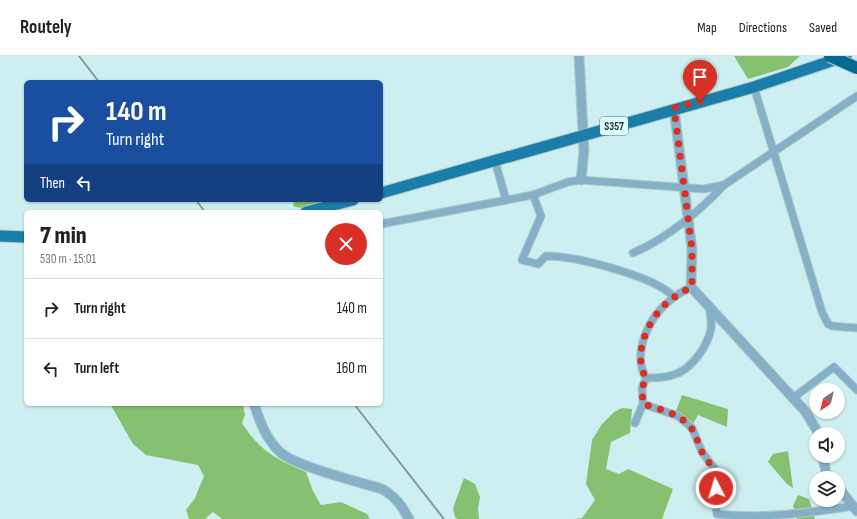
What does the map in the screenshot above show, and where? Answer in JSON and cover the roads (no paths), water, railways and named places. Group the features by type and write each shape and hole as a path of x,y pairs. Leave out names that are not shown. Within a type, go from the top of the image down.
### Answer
{"highway":[{"path":"830,56 857,68"}],"main road":[{"name":"S357","path":"383,192 674,108 754,87 846,56"},
{"path":"321,210 347,202"},
{"path":"0,236 24,237"}],"street":[{"path":"579,56 584,151 581,180"},
{"path":"754,87 772,151 822,312 828,324 832,326 857,328"},
{"path":"633,253 651,245 712,198 724,185 772,151 857,96"},
{"path":"674,108 692,249 692,287 805,411 814,427"},
{"path":"495,161 506,200"},
{"path":"383,224 534,195 568,182 581,180 704,189 724,185"},
{"path":"534,195 541,216 522,260 538,264 546,256 558,256 628,272 668,289 674,297"},
{"path":"635,423 643,404 642,388 646,378 640,364 642,344 655,319 666,303 692,287"},
{"path":"646,378 663,378 675,375 692,364 708,339 711,328 708,305"},
{"path":"793,398 834,367 857,390"},
{"path":"643,404 678,416 692,428 702,452 714,468 717,476 715,500 717,514 725,518 778,517 855,505"},
{"path":"255,406 264,431 272,444 282,454 295,461 382,488 391,494 402,505 409,519"},
{"path":"845,494 855,505"}],"railway":[{"path":"79,56 97,80"},
{"path":"198,202 204,210"},
{"path":"356,406 444,519"}]}
